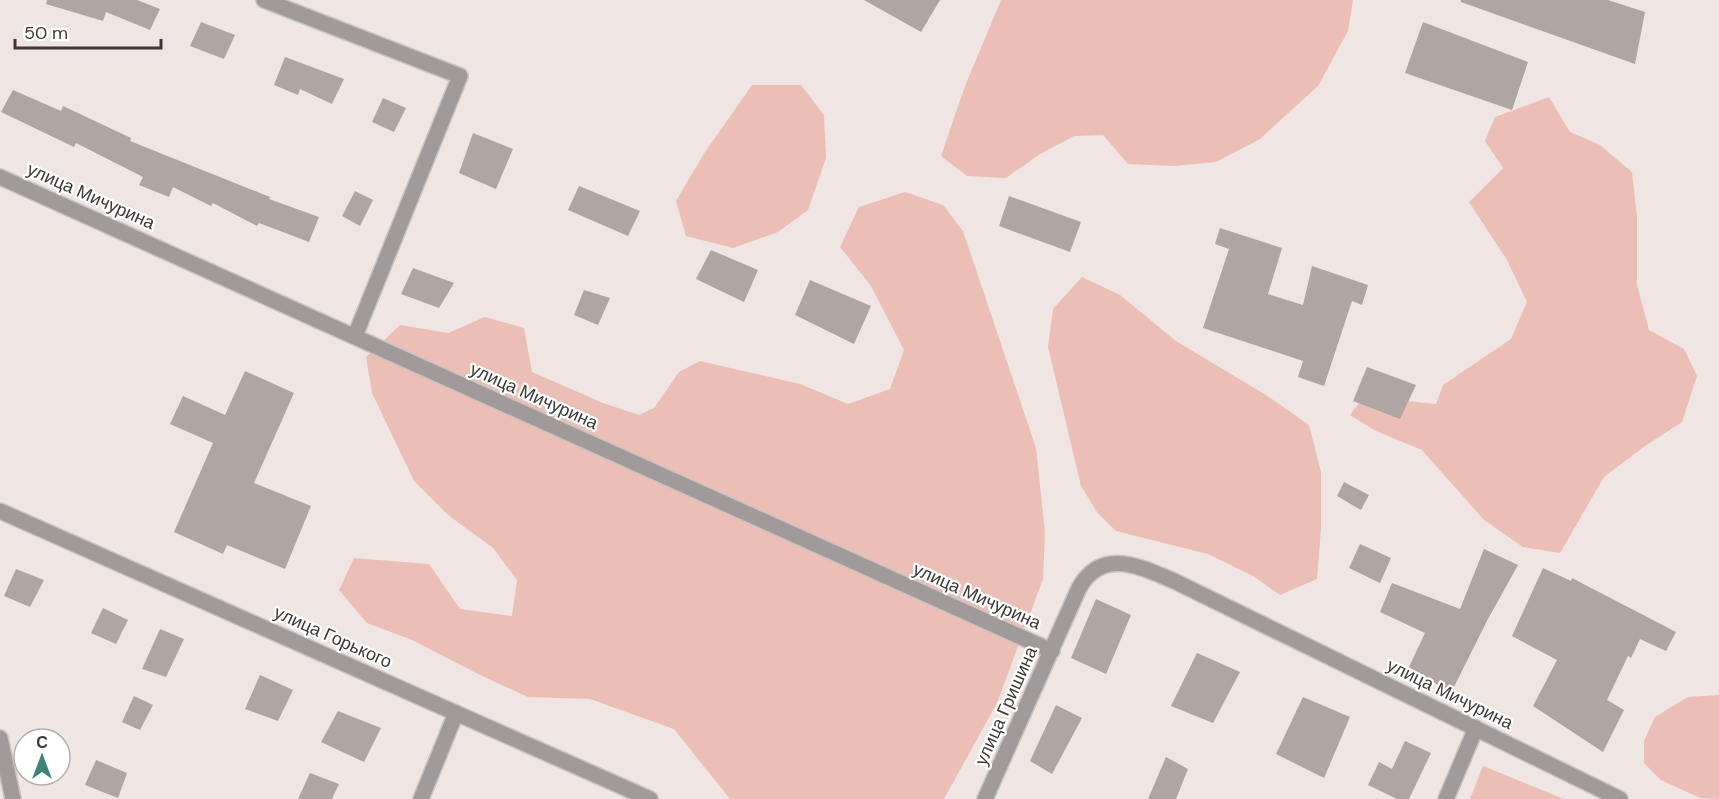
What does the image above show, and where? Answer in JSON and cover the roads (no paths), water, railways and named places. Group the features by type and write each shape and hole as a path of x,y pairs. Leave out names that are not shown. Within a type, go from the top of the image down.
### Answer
{"street":[{"path":"264,0 460,76 355,336"},
{"name":"улица Мичурина","path":"0,177 1052,651"},
{"name":"улица Горького","path":"0,511 650,799"},
{"name":"улица Мичурина","path":"1097,567 1115,563 1135,564 1172,580 1620,799"},
{"name":"улица Гришина","path":"985,799 1079,588 1086,575 1097,567"},
{"path":"421,799 456,713"},
{"path":"1446,799 1476,728"},
{"path":"1,745 12,799"}]}
